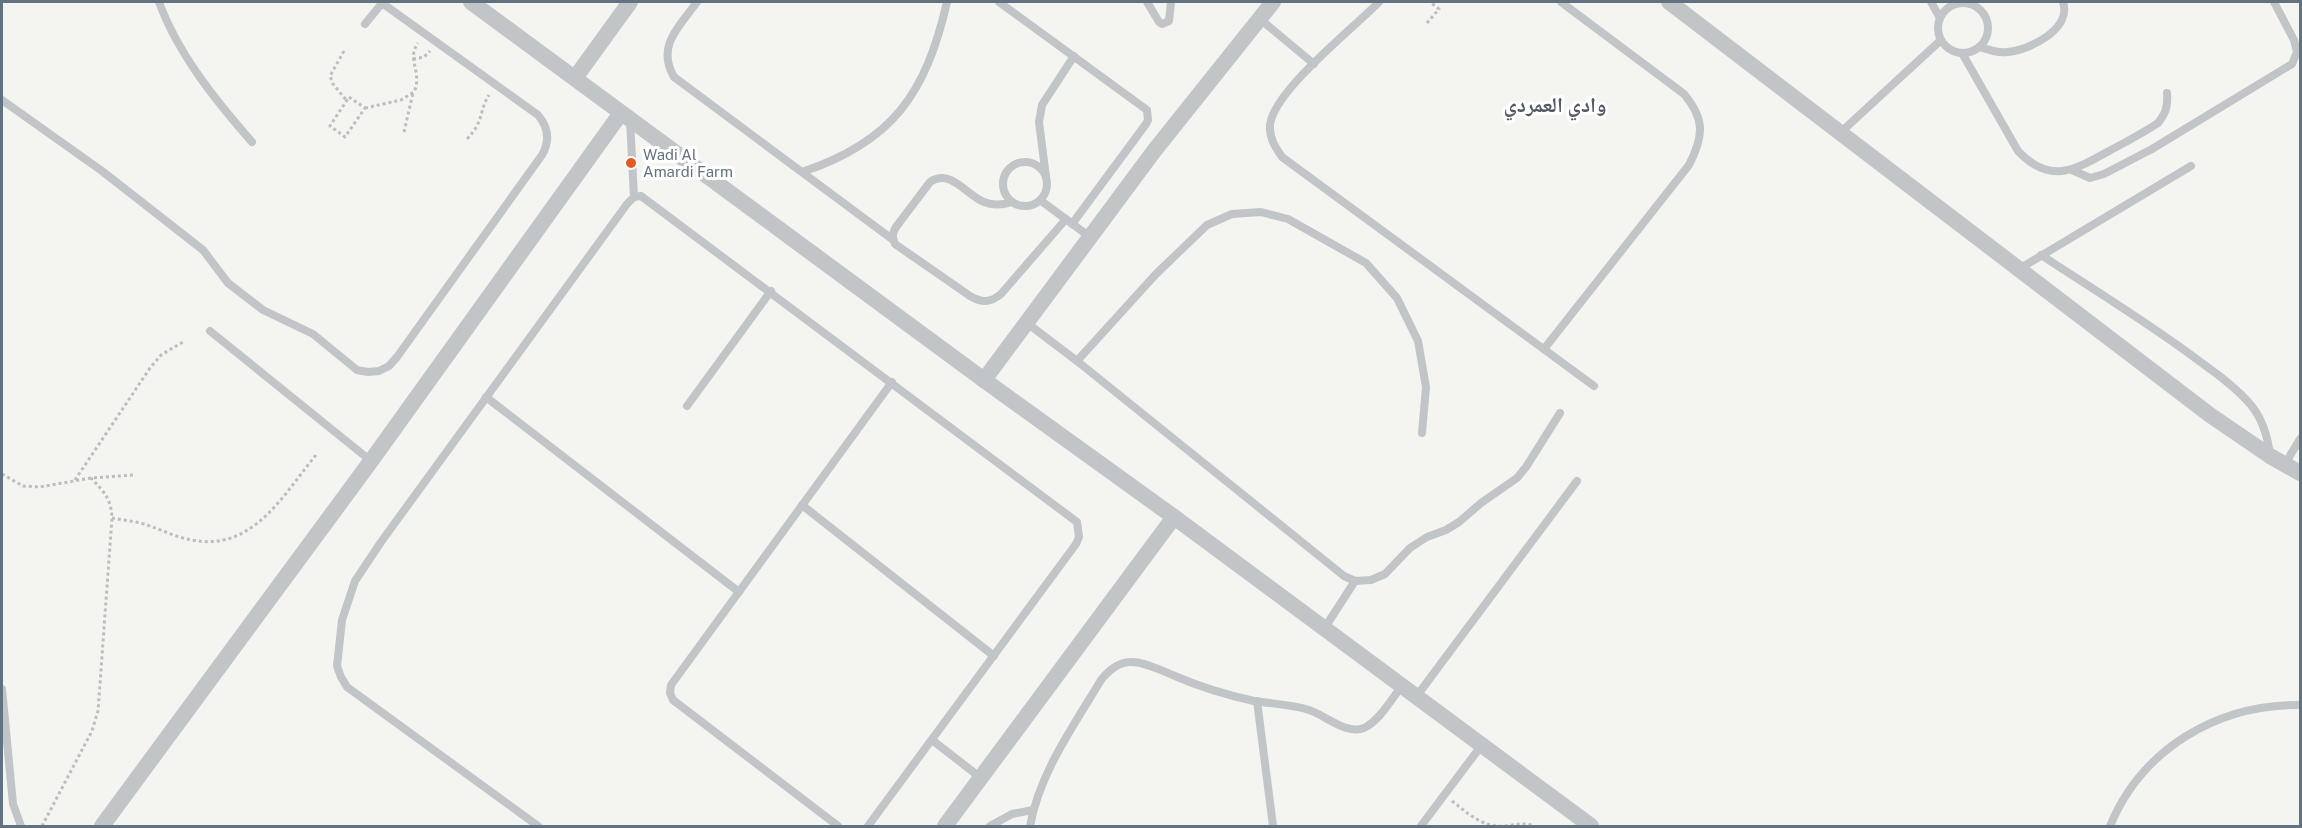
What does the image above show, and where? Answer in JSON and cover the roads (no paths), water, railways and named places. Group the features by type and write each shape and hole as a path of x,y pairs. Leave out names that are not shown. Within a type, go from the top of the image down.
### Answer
{"street":[{"path":"471,2 1591,826"},
{"path":"575,78 630,2"},
{"path":"984,380 1186,110 1273,2"},
{"path":"1669,2 2210,414 2270,456 2301,473"},
{"path":"102,826 626,116"},
{"path":"945,826 1174,517"}],"lane":[{"path":"159,2 182,47 203,81 252,142"},
{"path":"2,100 102,171 203,250 228,283 245,298 263,310 313,334 357,370 379,371 389,366 397,357 546,149 548,135 543,121 382,2 365,24"},
{"path":"697,2 670,40 666,52 667,66 674,78 892,238"},
{"path":"802,172 829,163 855,150 878,134 898,113 916,90 930,61 947,2"},
{"path":"999,2 1144,107 1148,115 1146,124 1069,221 994,300 978,301 895,244 892,238 892,232 930,182 936,178 949,178 982,202 992,205 1012,202 1027,206 1040,200 1047,187 1044,172 1031,163 1024,162 1010,168 1006,174 1004,189 1012,202"},
{"path":"1147,2 1162,24 1169,21 1171,2"},
{"path":"1379,2 1314,63 1274,110 1269,127 1272,143 1282,157 1594,386"},
{"path":"1544,349 1689,165 1701,132 1700,119 1684,94 1561,2"},
{"path":"1931,2 1940,18"},
{"path":"1980,47 2007,52 2021,49 2051,33 2059,27 2064,18 2063,2"},
{"path":"2072,170 2090,178 2104,174 2152,150 2292,64 2297,52 2296,46 2274,2"},
{"path":"1957,3 1971,4 1978,8 1987,20 1987,35 1980,47 1973,51 1962,53 1951,51 1938,33 1940,18 1957,3"},
{"path":"1260,19 1314,63"},
{"path":"1840,132 1941,40"},
{"path":"1962,53 2023,156 2028,162 2042,169 2057,172 2072,170 2158,123 2165,115 2168,104 2167,93"},
{"path":"1046,179 1047,169 1039,122 1042,105 1074,56"},
{"path":"626,116 634,197"},
{"path":"2019,269 2191,166"},
{"path":"538,826 347,687 337,666 342,620 355,581 381,542 627,204 634,197 641,196 892,381 1077,522 1079,537 1076,544 868,826"},
{"path":"1040,200 1090,237"},
{"path":"1077,361 1156,274 1206,225 1232,214 1261,212 1288,219 1366,263 1397,298 1418,340 1426,387 1422,434"},
{"path":"2041,255 2167,338 2238,393 2251,405 2261,421 2268,438 2270,456"},
{"path":"687,406 771,291"},
{"path":"1027,323 1344,576 1355,580 1371,580 1385,574 1410,548 1427,537 1460,522 1486,498 1516,478 1535,455 1560,413"},
{"path":"210,331 371,461"},
{"path":"838,826 679,705 670,693 675,678 892,381"},
{"path":"486,398 739,592"},
{"path":"2285,464 2301,439"},
{"path":"1415,698 1577,481"},
{"path":"802,505 994,656"},
{"path":"1324,629 1355,580"},
{"path":"1030,826 1042,784 1054,759 1101,680 1108,670 1119,664 1131,662 1143,664 1209,689 1257,701 1293,705 1310,710 1345,728 1354,730 1364,728 1372,722 1401,687"},
{"path":"2,688 12,792 21,826"},
{"path":"1257,701 1273,826"},
{"path":"2110,826 2116,811 2136,778 2166,749 2202,726 2241,711 2301,705"},
{"path":"932,740 981,778"},
{"path":"1421,826 1481,746"},
{"path":"990,826 1012,814 1033,810"}],"place":[{"name":"Wadi Al Amardi Farm","path":"631,163"}],"district":[{"name":"وادي العمردي","path":"1555,104"}]}
